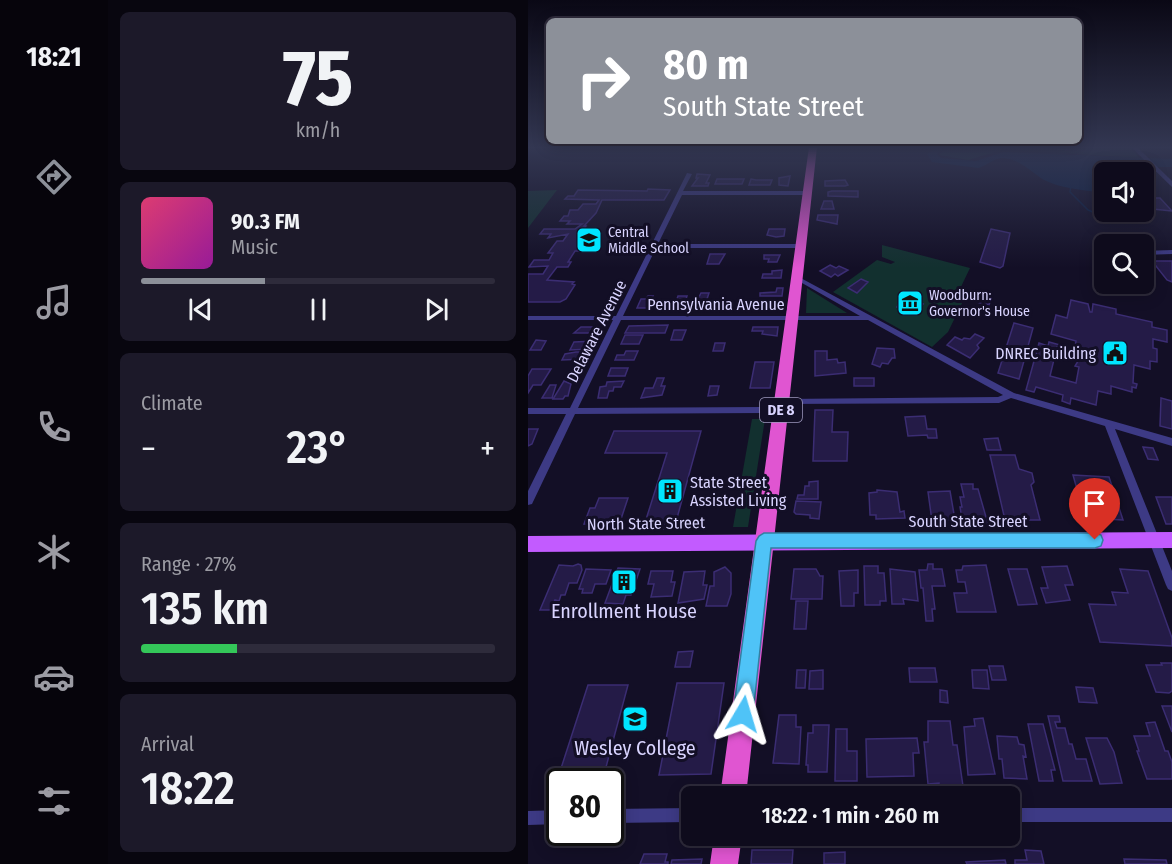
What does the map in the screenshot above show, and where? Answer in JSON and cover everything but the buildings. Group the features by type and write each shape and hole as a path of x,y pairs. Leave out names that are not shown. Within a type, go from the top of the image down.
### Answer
{"highway":[{"name":"DE 8","path":"734,786 808,187"},
{"path":"724,864 727,846"}],"main road":[{"name":"South State Street","path":"764,541 1163,540"},
{"name":"North State Street","path":"528,544 764,541"}],"street":[{"name":"Delaware Avenue","path":"528,501 683,187"},
{"path":"680,193 807,193"},
{"path":"654,246 801,246"},
{"path":"1154,252 1172,252"},
{"path":"797,278 1011,395 1172,442"},
{"name":"Pennsylvania Avenue","path":"528,318 869,318"},
{"path":"528,411 999,400 1011,395"},
{"path":"1109,425 1163,540 1172,585"},
{"path":"624,816 681,815"},
{"path":"1020,815 1172,815"},
{"path":"528,818 546,817"}],"green space":[{"path":"557,190 528,228 528,191"},
{"path":"882,245 970,268 959,291 967,293 948,332 932,347 833,292 877,260 891,264 895,262 882,257"},
{"path":"807,288 847,313 806,313"},
{"path":"752,419 765,419 748,527 733,527"}],"water":[{"path":"1067,187 1094,187 1094,192 1074,189"}],"waterway":[{"path":"1071,187 1070,192 1088,210 1094,212"},
{"path":"1091,189 1094,193"}],"place":[{"name":"Central Middle School","path":"589,240"},
{"name":"Woodburn: Governor's House","path":"910,303"},
{"name":"DNREC Building","path":"1115,353"},
{"name":"State Street Assisted Living","path":"670,491"},
{"name":"Enrollment House","path":"624,582"},
{"name":"Wesley College","path":"635,719"}],"route":[{"path":"743,714 764,541 1095,540"}]}
